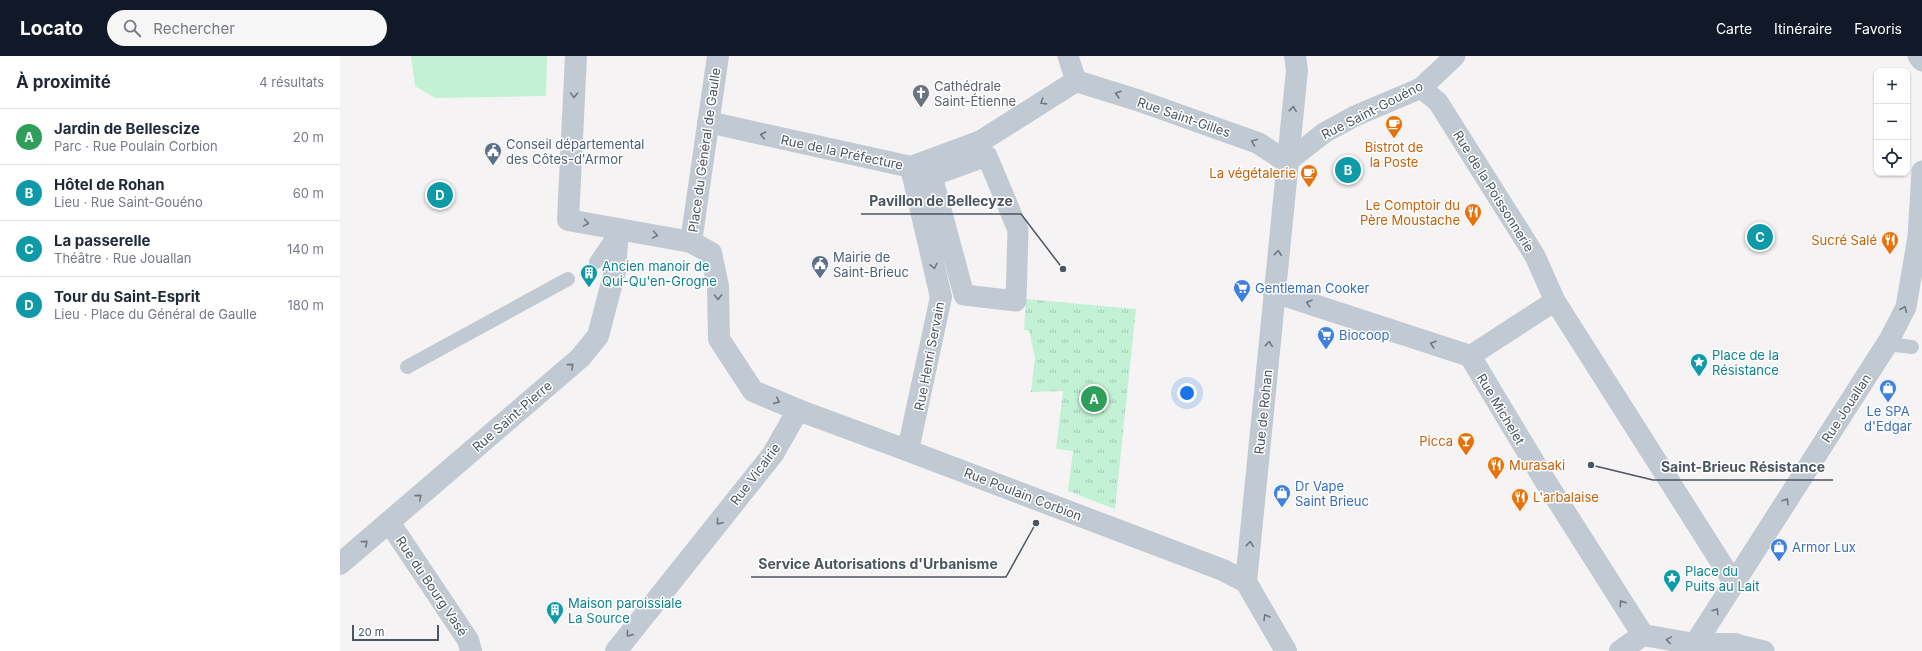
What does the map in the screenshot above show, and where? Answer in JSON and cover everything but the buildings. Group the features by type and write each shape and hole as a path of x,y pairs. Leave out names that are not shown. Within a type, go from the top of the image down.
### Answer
{"street":[{"name":"Place du Général de Gaulle","path":"576,56 568,220 691,242 718,56"},
{"path":"1068,56 1076,81"},
{"name":"Rue de Rohan","path":"1246,582 1297,70 1296,56"},
{"name":"Rue Saint-Gouéno","path":"1287,162 1324,133 1355,116 1421,88 1455,56"},
{"path":"1918,56 1922,61"},
{"name":"Rue de la Préfecture","path":"708,122 911,167 981,141 1076,81"},
{"name":"Rue Saint-Gilles","path":"1076,81 1137,100 1258,143 1287,162"},
{"name":"Rue de la Poissonnerie","path":"1421,88 1438,102 1535,256 1555,301"},
{"path":"987,156 1018,230 1016,301 964,295 932,176 987,156"},
{"name":"Rue Henri Servain","path":"904,449 941,297 911,167"},
{"name":"Rue Jouallan","path":"1694,647 1887,344 1906,306 1918,237 1922,171"},
{"name":"Rue Saint-Pierre","path":"340,564 580,358 598,336 615,271 618,229"},
{"path":"691,242 711,253 718,286 719,339 753,391 798,410"},
{"path":"1274,292 1470,356 1555,301 1734,583"},
{"name":"Rue Michelet","path":"1470,356 1544,479 1643,636"},
{"name":"Rue Poulain Corbion","path":"798,410 1223,570 1246,582"},
{"name":"Rue Vicairie","path":"616,651 773,454 798,410"},
{"name":"Rue du Bourg Vasé","path":"390,522 468,640 471,651"},
{"path":"1246,582 1286,651"},
{"path":"1620,651 1643,636 1694,647 1735,644 1764,651"}],"lane":[{"path":"596,262 618,229"},
{"path":"408,367 568,278"},
{"path":"1887,344 1912,347"}],"green space":[{"path":"411,56 547,56 546,96 435,98 415,86"},
{"path":"1026,299 1136,309 1115,509 1068,491 1073,451 1056,449 1063,391 1031,392 1035,358 1029,330 1024,330"}],"place":[{"name":"Cathédrale Saint-Étienne","path":"921,108"},
{"name":"Bistrot de la Poste","path":"1394,139"},
{"name":"Conseil départemental des Côtes-d'Armor","path":"493,166"},
{"name":"Hôtel de Rohan","path":"1348,170"},
{"name":"La végétalerie","path":"1309,188"},
{"name":"Tour du Saint-Esprit","path":"440,195"},
{"name":"Le Comptoir du Père Moustache","path":"1473,227"},
{"name":"La passerelle","path":"1760,237"},
{"name":"Sucré Salé","path":"1890,255"},
{"name":"Pavillon de Bellecyze","path":"1063,269"},
{"name":"Mairie de Saint-Brieuc","path":"820,279"},
{"name":"Ancien manoir de Qui-Qu'en-Grogne","path":"589,288"},
{"name":"Gentleman Cooker","path":"1242,303"},
{"name":"Biocoop","path":"1326,350"},
{"name":"Place de la Résistance","path":"1699,377"},
{"name":"Jardin de Bellescize","path":"1094,399"},
{"name":"Le SPA d'Edgar","path":"1888,403"},
{"name":"Picca","path":"1466,456"},
{"name":"Saint-Brieuc Résistance","path":"1591,465"},
{"name":"Murasaki","path":"1496,480"},
{"name":"Dr Vape Saint Brieuc","path":"1282,508"},
{"name":"L'arbalaise","path":"1520,512"},
{"name":"Service Autorisations d'Urbanisme","path":"1036,523"},
{"name":"Armor Lux","path":"1779,562"},
{"name":"Place du Puits au Lait","path":"1672,593"},
{"name":"Maison paroissiale La Source","path":"555,625"}]}
